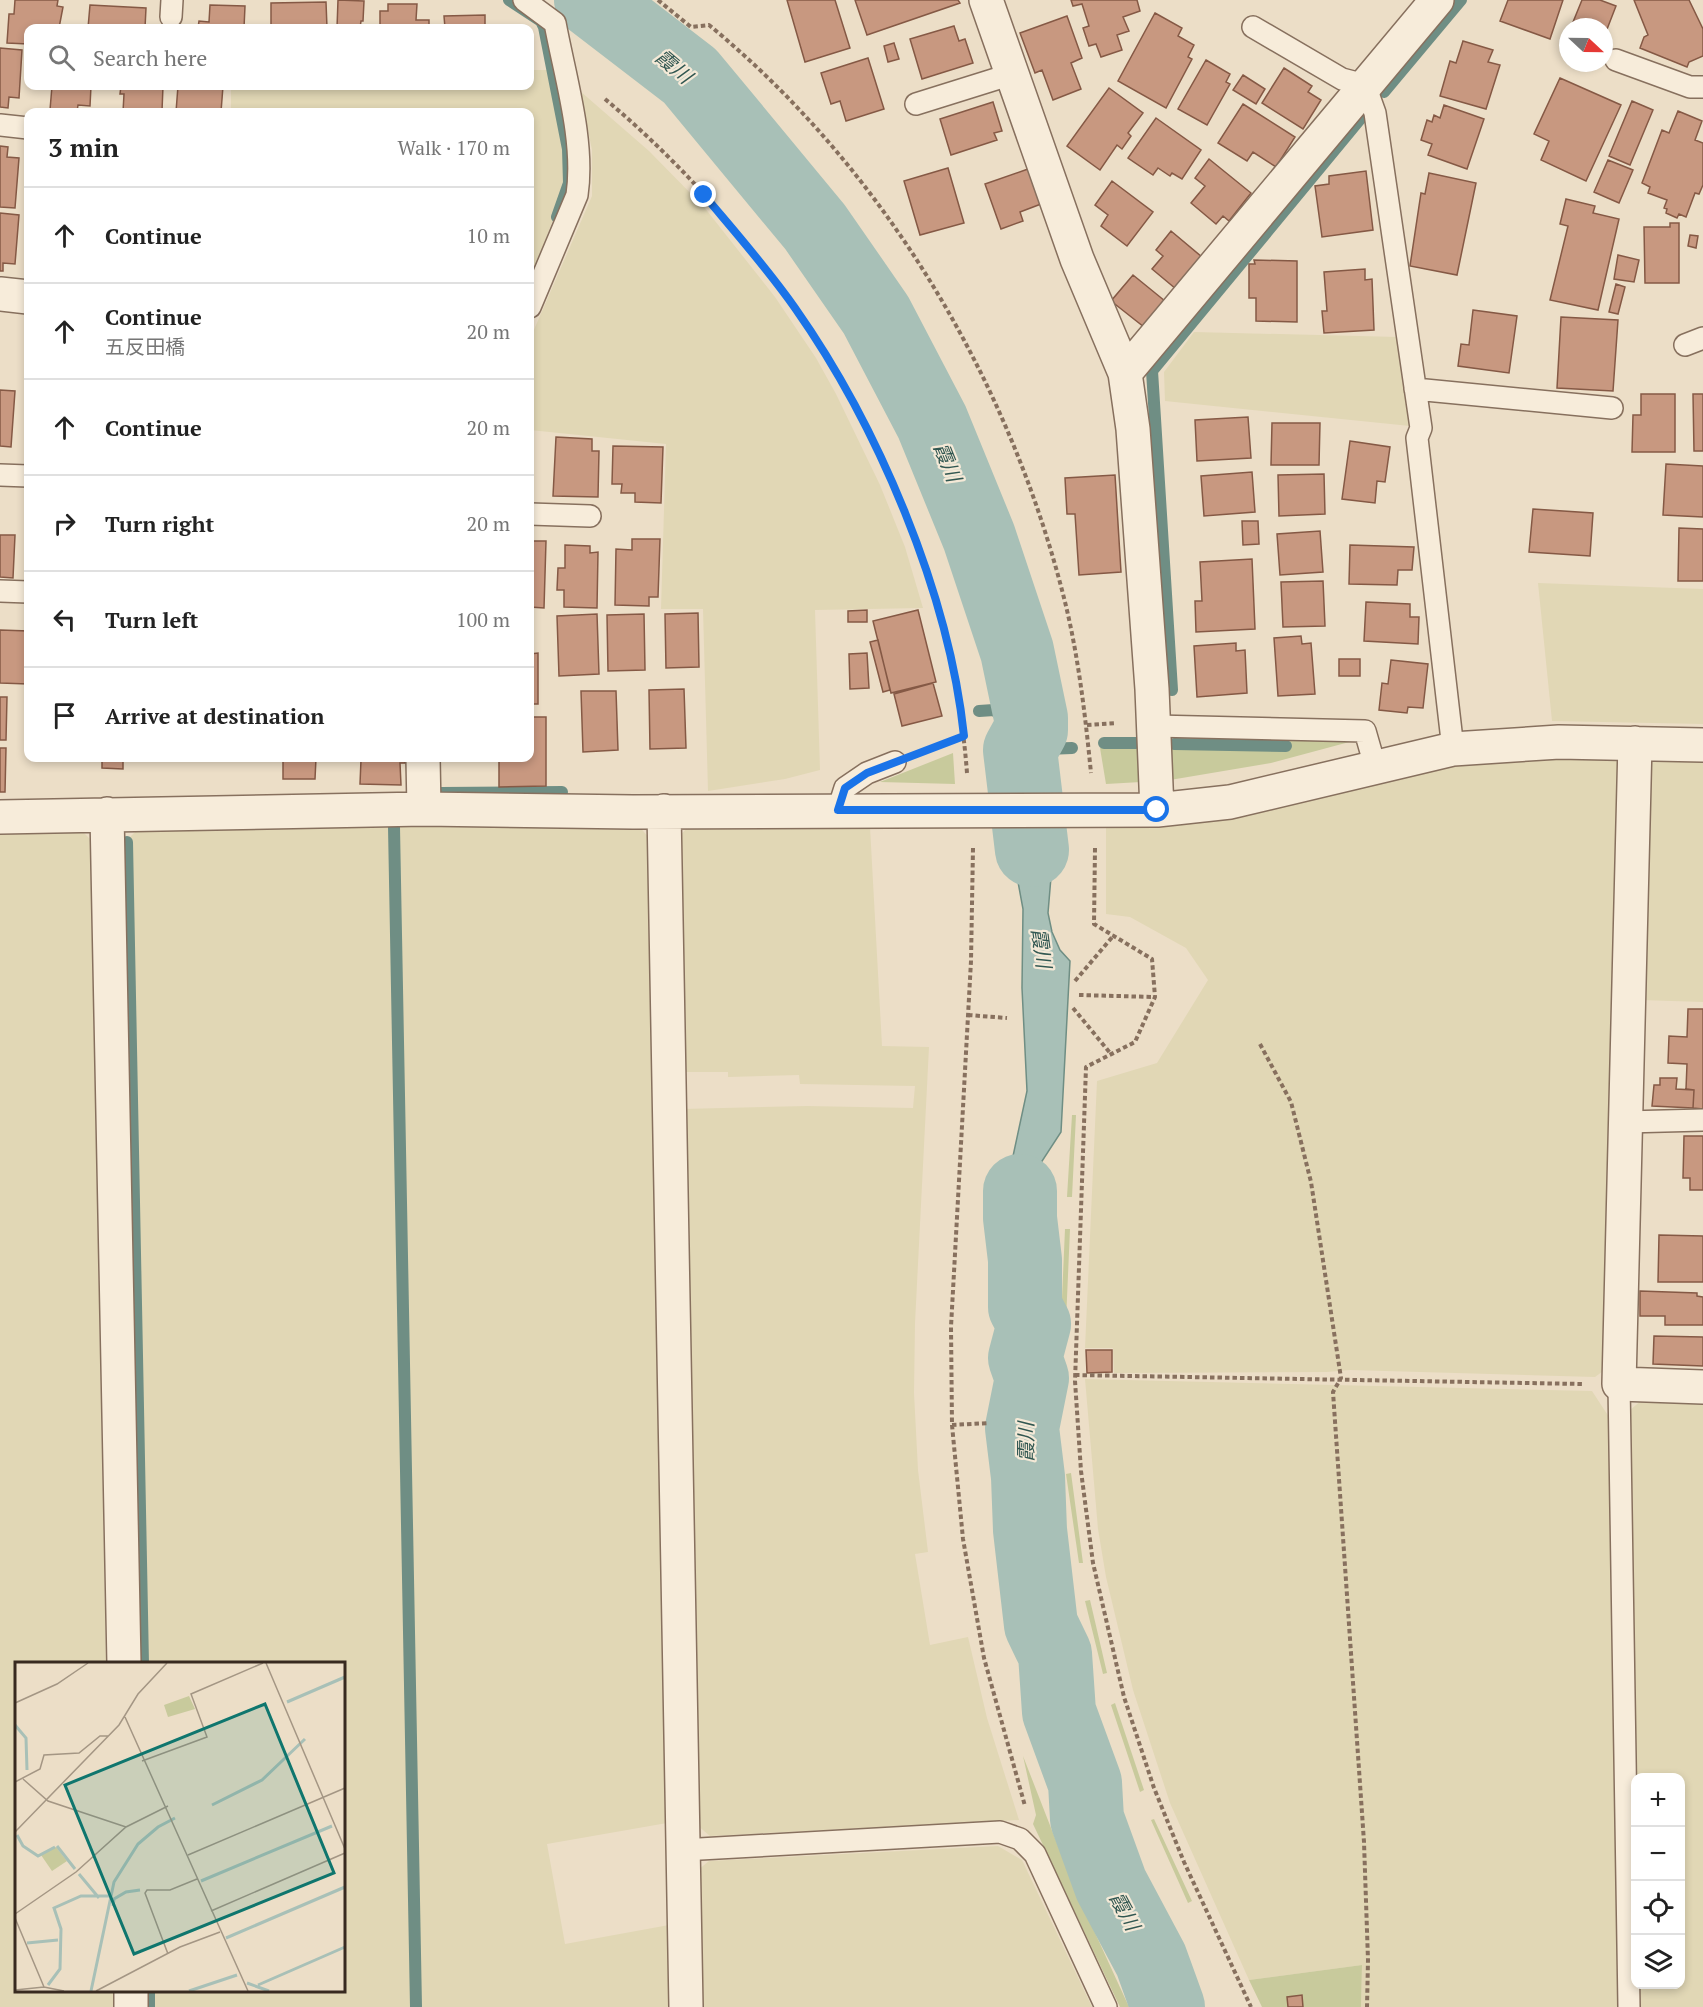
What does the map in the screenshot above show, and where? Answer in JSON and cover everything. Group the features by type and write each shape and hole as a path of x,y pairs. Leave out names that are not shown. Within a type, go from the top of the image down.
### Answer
{"street":[{"path":"986,0 1077,259 1125,372 1133,429 1155,726 1157,810"},
{"path":"1125,372 1437,0"},
{"path":"0,294 24,297"},
{"path":"0,817 424,809 975,810 1090,796 1157,810 1230,802 1453,749 1515,743 1703,745"},
{"path":"1635,743 1619,1384 1703,1387"},
{"path":"423,762 424,809"},
{"path":"664,811 686,2007"},
{"path":"107,814 124,1662"}],"lane":[{"path":"524,0 555,23 579,153 579,185 534,298"},
{"path":"1253,27 1342,80 1365,85 1375,112 1420,428 1418,438 1453,749"},
{"path":"1616,60 1690,87 1703,87"},
{"path":"916,104 1012,74"},
{"path":"0,126 24,128"},
{"path":"1415,389 1612,408"},
{"path":"0,475 24,476"},
{"path":"534,514 590,516"},
{"path":"0,591 24,592"},
{"path":"1155,726 1365,731 1375,766"},
{"path":"838,810 845,788 867,773 895,762"},
{"path":"1626,1122 1703,1120"},
{"path":"1619,1384 1629,2007"},
{"path":"682,1850 1000,1832 1020,1839 1035,1854 1107,2007"}],"path":[{"path":"658,0 691,27 709,25 745,54 820,132 885,213 918,262 967,347 997,407 1027,479 1063,594 1076,653 1090,796"},
{"path":"563,64 642,133 704,195 752,251 796,309 835,373 869,434 905,516 938,608 964,736 967,778"},
{"path":"895,762 964,736"},
{"path":"974,874 951,1327 952,1425 964,1548 984,1658 1028,1815"},
{"path":"1095,876 1094,924 1152,959 1155,997 1135,1042 1086,1067 1075,1375 1080,1460 1092,1552 1124,1696 1163,1812 1251,2007"},
{"path":"1075,981 1114,934"},
{"path":"1079,995 1155,997"},
{"path":"1073,1008 1111,1054"},
{"path":"968,1015 1007,1018"},
{"path":"1260,1044 1291,1102 1311,1182 1341,1377 1333,1392 1364,1842 1368,1960 1367,2007"},
{"path":"1075,1375 1341,1377 1619,1384"},
{"path":"952,1425 988,1423"}],"shaded area":[{"path":"534,70 548,70 565,150 567,183 534,270 534,108 231,108 231,90 534,90"},
{"path":"580,91 649,151 704,207 775,297 816,358 836,394 880,485 905,547 923,608 815,610 820,770 785,779 708,791 703,609 661,609 666,444 534,430 534,330 592,196 592,150"},
{"path":"1194,332 1398,337 1410,426 1165,401 1164,372"},
{"path":"1538,583 1703,589 1703,724 1552,721"},
{"path":"1625,755 1610,1366 1595,1377 1350,1370 1114,1373 1113,1348 1085,1348 1097,1081 1157,1063 1208,980 1186,948 1130,917 1106,914 1106,826 1142,827 1229,817 1278,808 1442,767"},
{"path":"1651,756 1703,757 1703,1002 1641,1000"},
{"path":"392,825 413,2007 151,2007 150,1992 345,1992 345,1662 145,1662 129,838 138,829"},
{"path":"397,825 639,826 649,838 667,1823 547,1844 565,1944 669,1925 671,2007 418,2007"},
{"path":"870,827 882,1046 929,1047 915,1323 914,1393 918,1470 928,1552 915,1554 930,1645 968,1637 987,1718 1019,1820 710,1836 697,1825 682,1109 807,1106 913,1108 915,1086 800,1084 799,1075 728,1077 728,1072 682,1072 677,839 687,828"},
{"path":"81,830 90,839 106,1662 15,1662 15,1992 113,1992 113,2007 0,2007 0,831"},
{"path":"1085,1379 1592,1391 1609,1417 1619,2007 1361,2007 1362,1965 1249,1980 1170,1803 1133,1690 1106,1577 1098,1529"},
{"path":"1643,1399 1703,1400 1703,2007 1641,2007 1640,1989 1685,1989 1685,1773 1636,1773 1629,1411"},
{"path":"998,1846 1022,1860 1092,2007 701,2007 698,1870 709,1861"}],"green space":[{"path":"1290,741 1353,741 1271,763 1170,780 1169,749 1289,750"},
{"path":"1100,748 1140,748 1141,782 1106,784"},
{"path":"953,753 955,784 880,782"},
{"path":"1072,1115 1076,1115 1072,1197 1067,1197"},
{"path":"1065,1229 1070,1229 1066,1321 1061,1321"},
{"path":"1071,1473 1083,1563 1079,1563 1066,1474"},
{"path":"1090,1600 1107,1673 1103,1674 1085,1601"},
{"path":"1115,1703 1144,1790 1140,1792 1111,1705"},
{"path":"1023,1756 1074,1887 1129,2007 1120,2007 1033,1824 1036,1815"},
{"path":"1154,1819 1192,1901 1188,1903 1151,1820"},
{"path":"1362,1965 1361,2007 1262,2007 1249,1980"}],"water":[{"path":"1020,750 1035,802 1049,835 1051,877 1048,913 1052,932 1060,950 1070,961 1061,1132 1031,1178 1026,1205 1034,1255 1034,1273 1025,1291 1012,1270 1008,1236 1010,1170 1027,1091 1022,988 1023,909 1018,882 1021,861 1014,820 1015,765"}],"building":[{"path":"15,0 58,0 57,6 63,7 60,24 24,24 24,44 7,43 9,14 14,14"},
{"path":"338,0 364,1 363,21 361,24 337,24"},
{"path":"787,0 835,0 850,48 805,62"},
{"path":"855,0 958,0 960,3 867,35"},
{"path":"1071,0 1137,0 1140,11 1123,17 1129,31 1117,35 1122,50 1101,57 1096,44 1089,46 1083,28 1089,26 1082,4 1073,6"},
{"path":"1508,0 1563,0 1550,39 1500,21"},
{"path":"1582,0 1600,0 1616,6 1611,18 1575,18"},
{"path":"1634,0 1689,0 1703,29 1703,56 1689,62 1687,67 1640,48 1644,37 1648,35"},
{"path":"326,2 327,24 271,24 271,3"},
{"path":"388,4 417,4 416,20 429,20 429,24 380,24 380,11 388,11"},
{"path":"90,5 146,8 145,24 88,24"},
{"path":"210,5 245,6 244,24 199,24 199,21 209,22"},
{"path":"1155,13 1182,28 1178,36 1194,45 1188,57 1192,59 1166,108 1118,81"},
{"path":"485,15 485,24 445,24 444,16"},
{"path":"1067,16 1082,58 1071,63 1081,89 1053,100 1042,70 1035,73 1020,33"},
{"path":"954,26 959,41 965,39 973,63 922,79 910,39"},
{"path":"1463,41 1493,50 1488,62 1500,65 1486,109 1440,96 1450,61 1456,63"},
{"path":"894,43 899,59 888,62 884,46"},
{"path":"0,48 22,50 19,98 9,97 8,108 0,107"},
{"path":"868,58 884,109 846,121 840,101 831,104 821,73"},
{"path":"1206,60 1230,74 1226,82 1230,84 1207,125 1178,109"},
{"path":"1284,68 1312,86 1308,92 1321,100 1303,129 1262,103"},
{"path":"1243,75 1265,89 1256,104 1233,90"},
{"path":"1560,78 1621,105 1586,181 1541,160 1549,141 1534,134"},
{"path":"1109,88 1143,113 1128,133 1131,136 1122,149 1117,145 1100,170 1067,146"},
{"path":"52,90 91,90 90,106 50,108"},
{"path":"120,90 163,90 162,108 123,108 124,94 120,94"},
{"path":"178,90 223,90 221,108 176,108"},
{"path":"1632,101 1653,110 1630,165 1609,156"},
{"path":"993,102 1002,131 994,133 997,140 951,155 940,119"},
{"path":"1243,104 1295,137 1276,167 1253,152 1247,161 1218,143"},
{"path":"1444,105 1484,119 1467,169 1428,155 1432,144 1421,140 1427,120 1432,122 1434,115 1440,118"},
{"path":"1678,111 1702,121 1695,140 1703,143 1703,185 1699,194 1695,193 1686,217 1679,214 1677,218 1666,213 1667,209 1664,208 1667,200 1648,193 1650,187 1642,183 1662,130 1669,133"},
{"path":"1156,118 1201,150 1182,179 1172,173 1170,176 1158,168 1153,175 1128,158"},
{"path":"0,146 8,147 7,157 19,158 15,208 0,207"},
{"path":"1209,159 1251,193 1229,221 1223,216 1216,224 1191,203 1205,186 1195,178"},
{"path":"1608,160 1633,170 1619,203 1594,192"},
{"path":"948,168 964,223 920,235 904,181"},
{"path":"1028,169 1041,204 1020,212 1023,221 1001,229 985,184"},
{"path":"1366,171 1373,230 1322,237 1315,186 1329,184 1329,176"},
{"path":"1429,173 1476,183 1457,275 1410,266 1421,193 1425,194"},
{"path":"1112,181 1153,212 1127,246 1101,226 1108,215 1095,205"},
{"path":"1566,199 1595,206 1593,213 1619,219 1598,310 1550,300 1568,226 1560,224"},
{"path":"0,213 19,215 15,264 3,263 3,271 0,271"},
{"path":"1670,223 1679,223 1679,283 1645,283 1644,227 1670,227"},
{"path":"1171,231 1202,257 1176,289 1152,269 1163,256 1156,250"},
{"path":"1690,235 1698,236 1696,248 1688,246"},
{"path":"1618,255 1639,260 1634,282 1614,279"},
{"path":"1254,260 1297,261 1297,322 1256,321 1256,298 1249,298 1249,264 1255,264"},
{"path":"1365,269 1365,280 1372,279 1374,330 1324,333 1322,311 1327,311 1324,272"},
{"path":"1133,275 1165,301 1144,327 1111,301"},
{"path":"1616,284 1625,287 1618,314 1609,312"},
{"path":"1473,310 1517,316 1509,373 1458,366 1461,344 1469,345"},
{"path":"1561,317 1618,320 1613,391 1557,388"},
{"path":"0,390 15,391 11,447 0,446"},
{"path":"1641,394 1675,394 1675,452 1632,452 1633,415 1641,415"},
{"path":"1693,394 1703,394 1703,451 1694,451"},
{"path":"1248,417 1251,458 1197,461 1195,420"},
{"path":"1272,423 1320,423 1319,465 1271,465"},
{"path":"556,437 592,439 592,451 599,451 598,497 553,496"},
{"path":"1350,441 1390,447 1385,482 1377,481 1375,503 1342,499"},
{"path":"613,446 663,447 661,503 635,502 635,493 621,493 622,484 612,484"},
{"path":"1666,464 1703,466 1703,517 1663,515"},
{"path":"1252,472 1255,512 1204,516 1201,476"},
{"path":"1324,474 1325,514 1279,516 1278,475"},
{"path":"1115,475 1121,572 1079,575 1075,514 1067,514 1065,478"},
{"path":"1533,509 1593,513 1590,556 1529,552"},
{"path":"1242,521 1258,521 1259,544 1243,545"},
{"path":"1679,528 1703,529 1703,581 1678,581"},
{"path":"1320,531 1323,572 1280,575 1277,534"},
{"path":"0,535 15,535 13,578 0,577"},
{"path":"632,539 660,539 658,597 649,597 649,606 615,605 616,549 632,550"},
{"path":"534,541 546,541 544,608 534,607"},
{"path":"565,545 590,546 590,553 598,552 597,608 564,607 564,590 557,590 558,568 565,568"},
{"path":"1350,545 1414,547 1412,570 1398,570 1397,585 1349,584"},
{"path":"1252,559 1255,629 1196,632 1195,601 1202,601 1200,562"},
{"path":"1323,581 1325,626 1283,627 1281,582"},
{"path":"1366,602 1410,604 1410,617 1419,617 1418,644 1364,641"},
{"path":"867,610 867,622 848,622 848,611"},
{"path":"918,610 936,682 891,693 873,621"},
{"path":"698,613 699,667 666,668 665,614"},
{"path":"597,614 599,674 559,676 557,616"},
{"path":"644,614 645,670 608,671 607,615"},
{"path":"0,630 24,631 24,684 0,683"},
{"path":"1301,636 1302,644 1311,643 1315,694 1278,696 1274,638"},
{"path":"878,640 890,690 883,692 870,642"},
{"path":"1236,643 1236,651 1245,650 1247,693 1197,697 1194,646"},
{"path":"538,653 538,704 534,704 534,654"},
{"path":"867,653 869,688 850,689 849,654"},
{"path":"1339,659 1360,659 1360,676 1339,676"},
{"path":"1391,660 1428,664 1423,708 1408,707 1407,713 1379,710 1382,683 1388,684"},
{"path":"933,683 942,716 902,726 894,694"},
{"path":"684,689 686,748 650,749 649,690"},
{"path":"581,691 616,691 618,750 583,752"},
{"path":"0,697 7,697 6,740 0,740"},
{"path":"534,717 546,717 546,786 499,787 499,762 534,762"},
{"path":"0,748 6,748 5,792 0,792"},
{"path":"102,762 123,762 123,769 102,768"},
{"path":"283,762 316,762 315,779 283,779"},
{"path":"361,762 405,762 400,763 401,785 360,784"},
{"path":"1688,1009 1703,1009 1703,1109 1693,1108 1694,1090 1686,1089 1687,1064 1668,1063 1669,1036 1687,1037"},
{"path":"1660,1078 1677,1078 1676,1089 1694,1090 1693,1108 1652,1106 1654,1085 1660,1085"},
{"path":"1684,1136 1703,1136 1703,1190 1690,1190 1690,1178 1683,1178"},
{"path":"1659,1235 1703,1236 1703,1282 1658,1282"},
{"path":"1640,1291 1697,1293 1697,1296 1703,1297 1703,1325 1665,1325 1665,1316 1640,1316"},
{"path":"1654,1336 1703,1337 1703,1366 1653,1364"},
{"path":"1086,1350 1112,1350 1112,1372 1087,1373"},
{"path":"1302,1995 1303,2007 1288,2007 1287,1997"}],"waterway":[{"path":"509,0 541,21 544,27 568,149 569,183 557,217"},
{"name":"霞川","path":"591,0 690,76 815,227 876,315 932,422 979,537 1017,651 1031,718 1031,730 1020,750 1032,850"},
{"path":"1384,92 1461,0"},
{"path":"1172,690 1152,371 1361,118"},
{"path":"979,711 994,710 1006,720 1011,743 1020,750 1072,748"},
{"path":"1104,743 1136,743"},
{"path":"1174,744 1286,746"},
{"path":"441,793 562,792"},
{"path":"394,827 416,2007"},
{"path":"127,842 143,1662"},
{"name":"霞川","path":"1020,1191 1020,1218 1025,1260 1025,1307 1034,1324 1025,1358 1032,1378 1022,1428 1028,1477 1030,1530 1041,1625 1055,1654 1059,1712 1085,1783 1087,1819 1111,1885 1151,1960 1168,2007"},
{"path":"149,1992 149,2007"}],"route":[{"path":"704,195 752,251 796,309 869,434 905,516 926,573 938,608 949,658 964,736 867,773 845,788 838,810 1157,810"}]}
